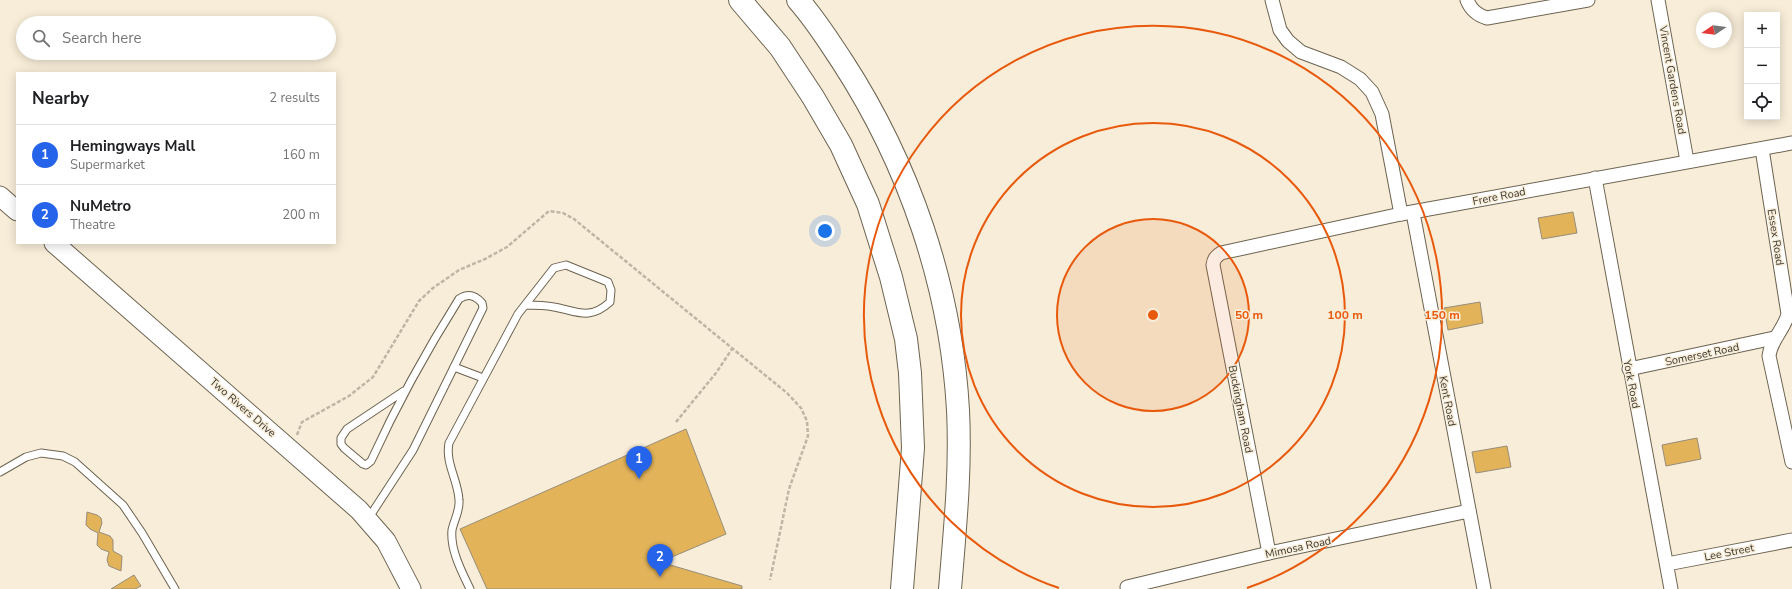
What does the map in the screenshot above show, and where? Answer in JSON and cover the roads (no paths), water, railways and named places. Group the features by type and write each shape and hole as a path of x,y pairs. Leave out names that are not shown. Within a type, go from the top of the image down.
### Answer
{"highway":[{"path":"740,0 780,47 813,97 841,145 868,204 891,277 906,339 910,373 913,448 902,589"},
{"path":"798,0 814,18 866,97 906,180 935,268 952,346 958,410 958,500 950,589"},
{"path":"888,589 902,422 906,339"}],"main road":[{"path":"0,196 16,210"},
{"name":"Two Rivers Drive","path":"55,244 300,456 368,519 386,541 411,589"}],"street":[{"name":"Kent Road","path":"1272,0 1280,30 1288,41 1301,52 1341,67 1360,79 1372,92 1382,114 1407,214 1484,589"},
{"path":"1467,0 1473,10 1480,16 1488,18 1588,0"},
{"name":"Vincent Gardens Road","path":"1658,0 1688,161"},
{"name":"Frere Road","path":"1214,265 1214,259 1221,253 1407,214 1595,178 1792,143"},
{"name":"Essex Road","path":"1762,149 1788,314 1784,326 1774,338 1770,347 1770,356 1792,462"},
{"name":"York Road","path":"1595,178 1629,369 1671,589"},
{"name":"Buckingham Road","path":"1214,265 1269,553"},
{"name":"Somerset Road","path":"1629,369 1774,338"},
{"name":"Mimosa Road","path":"1127,587 1269,553 1469,511"},
{"name":"Lee Street","path":"1667,564 1792,540"}],"lane":[{"path":"470,589 460,568 452,535 452,528 459,510 459,499 447,452 449,443 482,378 518,314 550,272 560,266 566,265 597,276 608,282 610,286 610,302 604,307 585,314 545,305 525,305"},
{"path":"368,519 413,450 483,308 482,303 468,295 459,299 424,354 404,391 371,461 366,466 341,444 342,434 346,429 404,391"},
{"path":"454,368 482,378"},
{"path":"0,472 26,456 41,453 64,456 75,462 122,505 142,533 175,589"}],"place":[{"name":"Hemingways Mall","path":"639,479"},
{"name":"NuMetro","path":"660,577"}]}
